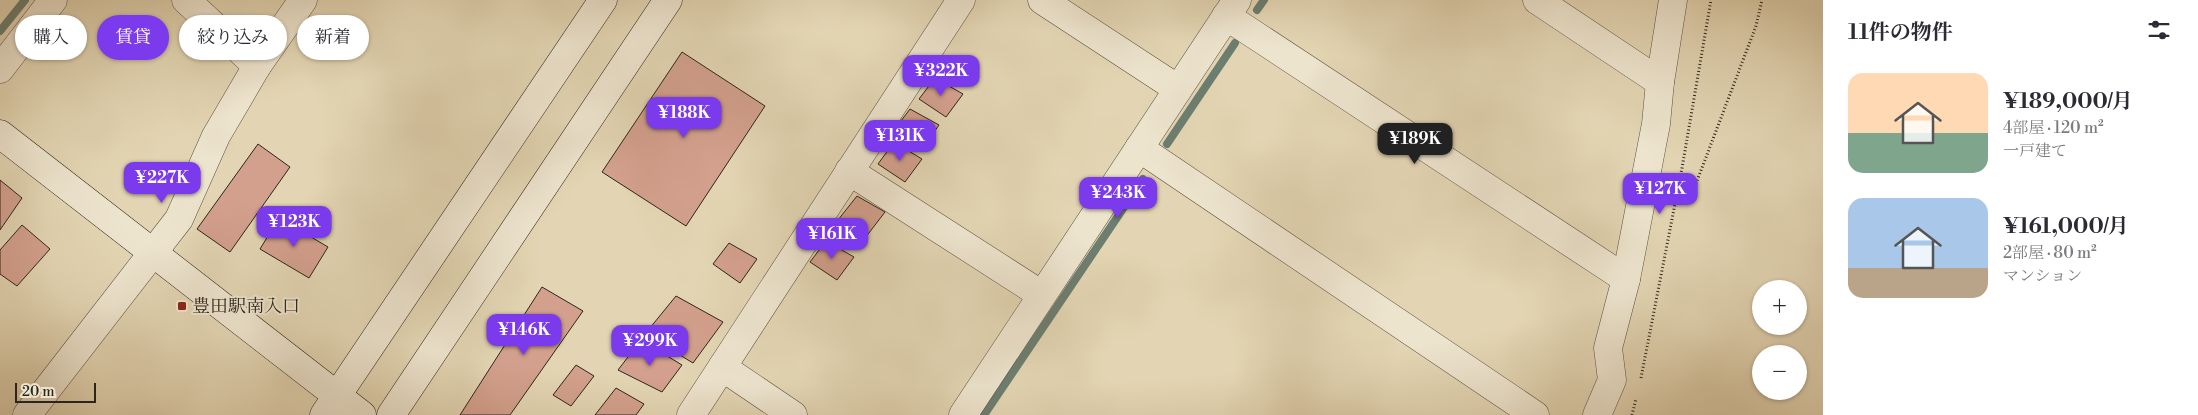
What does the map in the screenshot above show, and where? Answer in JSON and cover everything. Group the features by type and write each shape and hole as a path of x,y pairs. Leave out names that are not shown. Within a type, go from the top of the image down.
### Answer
{"street":[{"path":"0,69 53,0"},
{"path":"186,0 256,66"},
{"path":"27,415 154,255 179,219 216,136 256,66 302,0"},
{"path":"330,406 604,0"},
{"path":"391,415 668,0"},
{"path":"690,415 961,0"},
{"path":"1042,0 1178,89"},
{"path":"1537,0 1660,82"},
{"path":"1597,415 1612,380 1608,348 1626,279 1656,124 1660,82 1673,0"},
{"path":"963,415 1232,8 1626,279"},
{"path":"0,134 154,255 330,406 362,415"},
{"path":"1139,148 1535,415"},
{"path":"849,171 1042,295"},
{"path":"722,367 793,415"}],"path":[{"path":"1639,388 1676,200 1711,0"},
{"path":"1676,200 1692,194 1756,26 1762,0"},
{"path":"1632,415 1637,396"}],"building":[{"path":"682,52 765,106 686,226 602,172"},
{"path":"935,78 963,94 946,117 919,99"},
{"path":"910,109 939,125 922,149 894,130"},
{"path":"894,142 922,159 905,182 878,164"},
{"path":"258,144 290,167 230,252 197,229"},
{"path":"0,180 22,198 0,230"},
{"path":"857,196 885,212 862,242 834,225"},
{"path":"279,218 328,247 309,278 260,249"},
{"path":"22,225 50,249 17,286 0,274 0,250"},
{"path":"826,241 854,257 837,280 810,262"},
{"path":"729,243 757,259 740,283 713,264"},
{"path":"542,287 583,311 510,415 460,415"},
{"path":"676,296 723,322 693,363 645,334"},
{"path":"641,340 682,365 662,392 618,370"},
{"path":"576,365 594,376 571,406 553,395"},
{"path":"616,388 644,404 636,415 595,415"}],"waterway":[{"path":"0,31 25,0"},
{"path":"1257,10 1264,0"},
{"path":"1167,144 1235,43"},
{"path":"984,415 1143,179"}],"place":[{"name":"豊田駅南入口","path":"182,306"}]}
